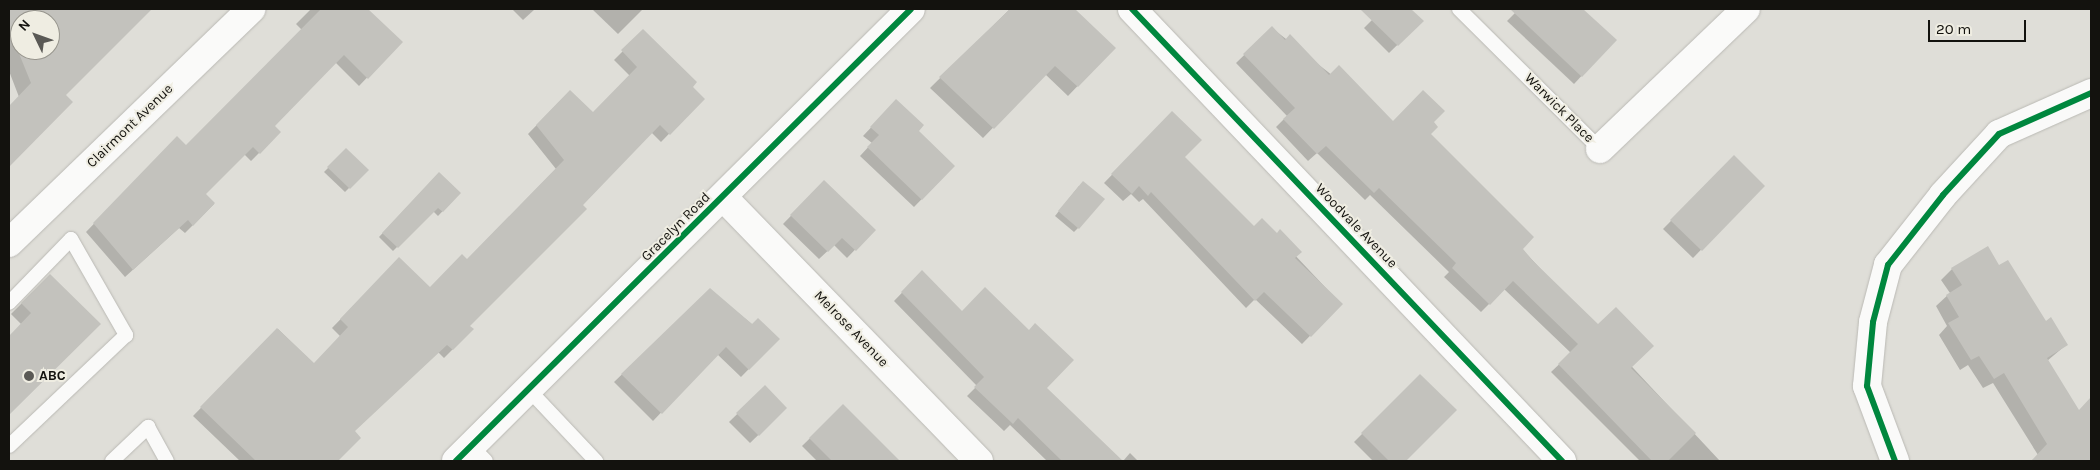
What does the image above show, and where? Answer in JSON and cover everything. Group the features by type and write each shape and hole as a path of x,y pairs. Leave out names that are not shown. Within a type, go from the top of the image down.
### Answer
{"street":[{"name":"Clairmont Avenue","path":"9,243 251,9"},
{"name":"Gracelyn Road","path":"471,456 529,390 911,9"},
{"name":"Woodvale Avenue","path":"1132,9 1562,461"},
{"name":"Warwick Place","path":"1600,149 1746,9"},
{"path":"1895,461 1867,386 1873,322 1888,265 1943,195 1999,134 2091,93"},
{"name":"Melrose Avenue","path":"723,197 979,461"}],"lane":[{"name":"Warwick Place","path":"1459,9 1600,149"},
{"path":"9,303 71,238 126,335 9,446"},
{"path":"529,390 596,461"},
{"path":"112,461 148,427 167,461"}],"building":[{"path":"9,9 152,9 66,95 73,102 9,167 9,106 31,83 22,60 60,60 60,10 10,10 10,31"},
{"path":"321,9 368,9 403,42 368,79 344,55 275,126 281,132 260,154 253,147 206,194 215,203 193,226 188,220 133,270 93,223 177,136 186,145"},
{"path":"1010,9 1075,9 1116,48 1078,87 1055,66 994,129 939,77"},
{"path":"1360,9 1411,9 1424,21 1398,46"},
{"path":"1510,9 1583,9 1617,40 1582,77"},
{"path":"1272,26 1285,40 1290,34 1329,75 1339,65 1393,121 1423,90 1445,111 1434,122 1438,127 1431,134 1534,237 1523,249 1533,261 1598,324 1616,307 1654,346 1631,368 1696,433 1668,461 1652,461 1558,364 1578,344 1513,281 1490,305 1452,268 1456,263 1379,188 1374,193 1326,146 1317,154 1283,119 1295,108 1243,54"},
{"path":"643,29 697,82 693,87 705,99 670,135 660,125 583,205 587,209 470,326 474,329 453,350 447,345 355,431 361,438 338,461 256,461 200,407 277,328 314,363 348,327 340,319 399,257 430,287 462,254 467,259 564,160 536,125 570,90 593,112 637,67 621,50"},
{"path":"896,99 924,125 919,131 955,166 922,200 867,147 879,135 870,127"},
{"path":"1172,111 1202,140 1185,157 1254,226 1262,218 1277,233 1280,229 1302,252 1295,258 1343,304 1311,337 1264,292 1255,301 1151,192 1148,196 1139,186 1132,194 1111,174"},
{"path":"346,148 369,170 350,189 327,167"},
{"path":"1734,155 1765,186 1702,251 1670,220"},
{"path":"439,172 461,193 443,212 438,208 398,248 382,233"},
{"path":"824,180 876,230 856,251 842,238 828,252 790,215"},
{"path":"1083,181 1105,199 1079,229 1058,211"},
{"path":"1988,246 1999,265 2008,260 2046,321 2051,317 2068,345 2047,358 2079,410 2091,397 2091,461 2031,461 2047,444 2004,373 1994,379 1979,356 1971,360 1948,323 1959,317 1946,295 1962,285 1951,268"},
{"path":"922,270 962,311 985,287 1029,330 1035,323 1074,360 1047,388 1123,461 1062,461 1018,418 1013,424 974,387 984,377 901,292"},
{"name":"ABC","path":"50,274 101,324 9,415 9,336 31,313 21,303"},
{"path":"710,288 752,324 758,318 780,339 749,370 726,347 662,414 621,374"},
{"path":"1420,374 1457,410 1406,461 1389,461 1361,433"},
{"path":"765,385 787,408 759,436 736,413"},
{"path":"843,404 900,461 832,461 809,438"}],"cycle path":[{"path":"456,461 911,9"},
{"path":"1132,9 1562,461"},
{"path":"1895,461 1867,386 1873,322 1888,265 1943,195 1999,134 2091,93"}],"place":[{"name":"ABC","path":"29,376"}]}
